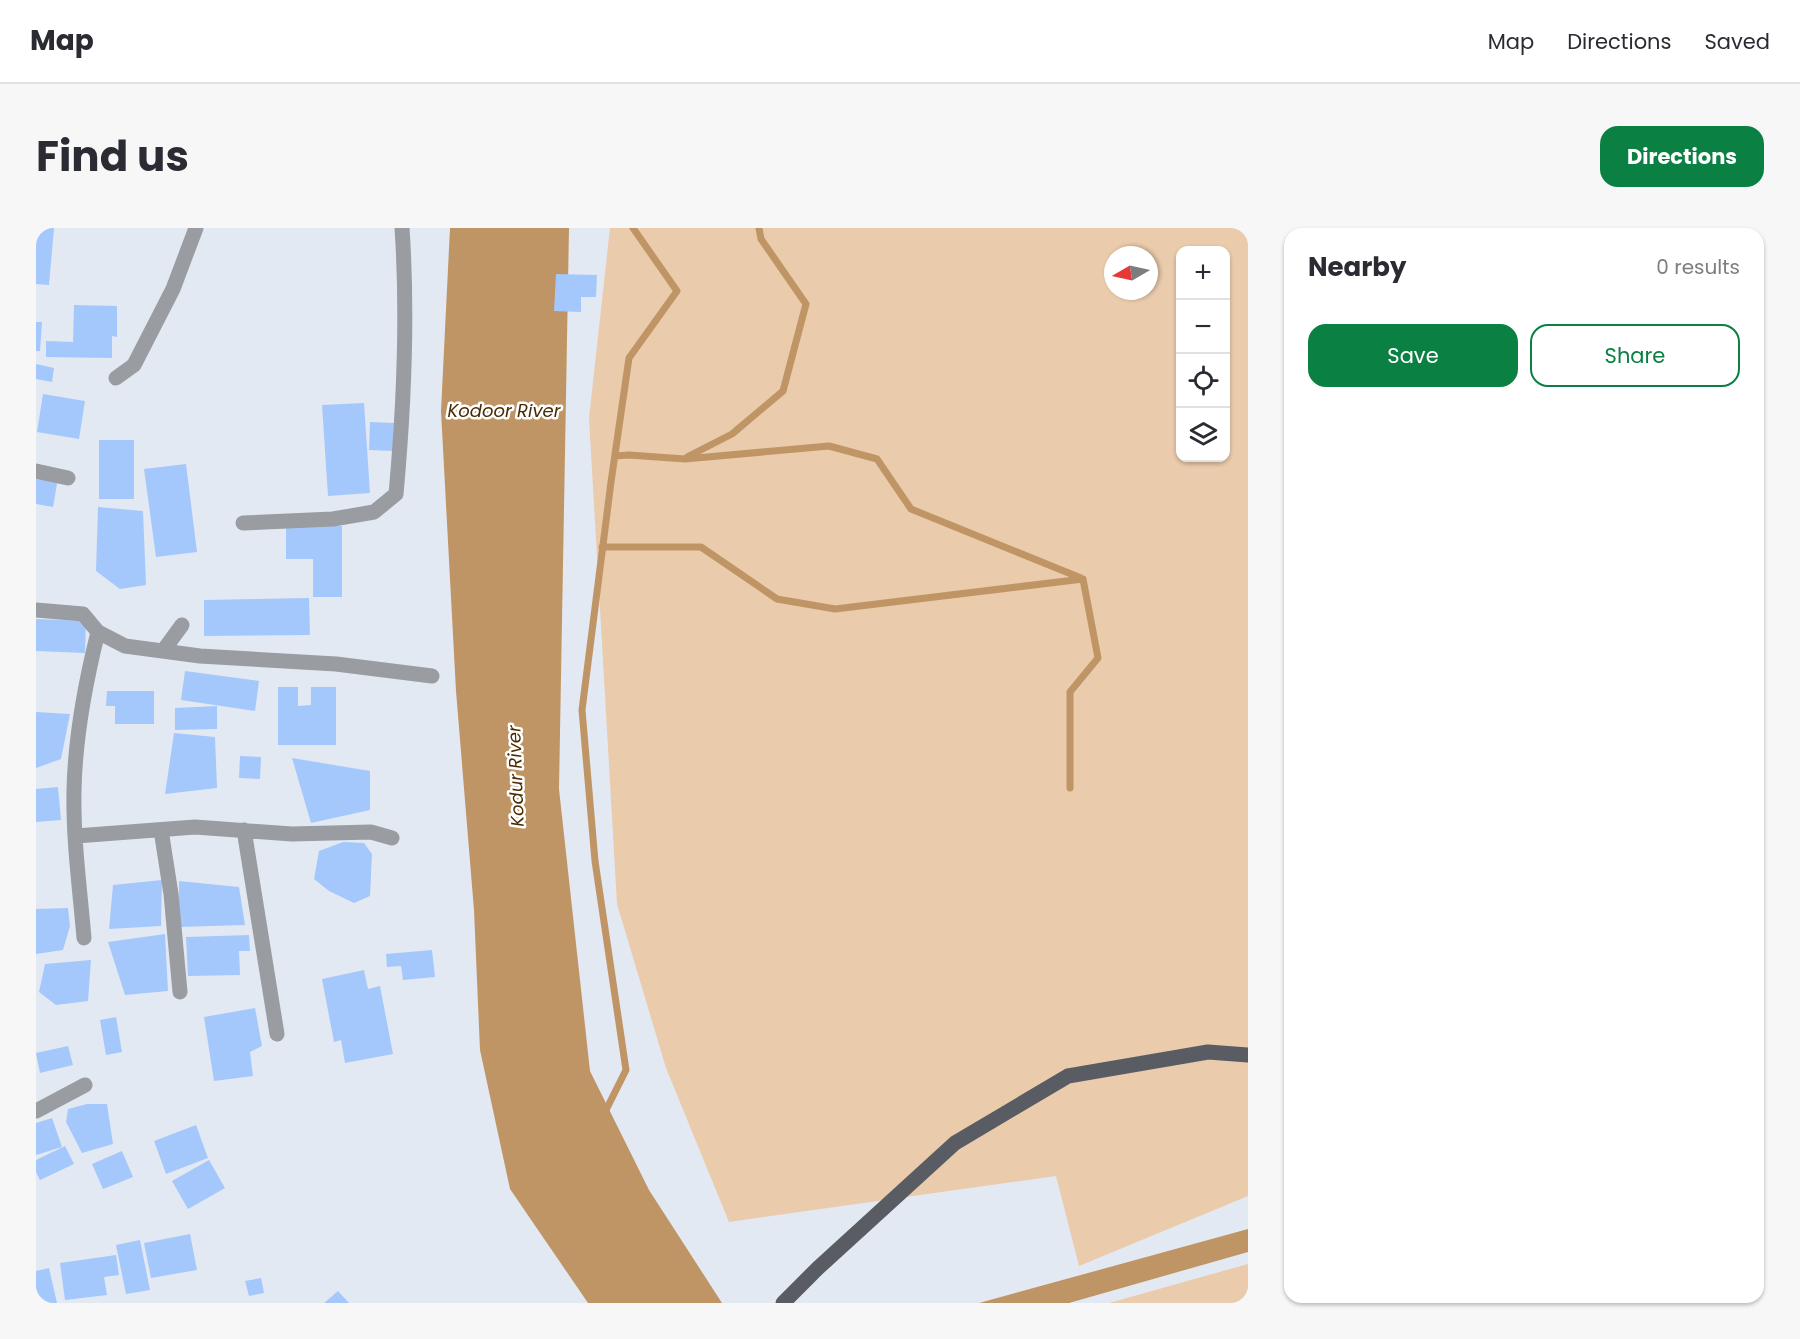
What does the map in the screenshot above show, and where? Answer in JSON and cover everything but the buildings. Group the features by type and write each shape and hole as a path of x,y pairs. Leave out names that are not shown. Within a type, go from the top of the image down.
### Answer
{"main road":[{"path":"783,1303 955,1143 1068,1076 1208,1052 1248,1055"}],"street":[{"path":"116,378 134,365 172,289 196,228"},
{"path":"243,523 333,519 374,512 396,494 403,413 404,262 402,228"},
{"path":"36,471 68,478"},
{"path":"36,610 83,614 98,632 125,646 200,656 336,663 432,676"},
{"path":"163,651 182,625"},
{"path":"84,938 74,793 76,748 84,686 98,632"},
{"path":"76,836 195,827 291,834 371,832 392,838"},
{"path":"162,830 171,894 180,992"},
{"path":"244,830 277,1034"},
{"path":"36,1111 86,1085"}],"shaded area":[{"path":"610,228 1248,228 1248,1196 1079,1266 1056,1176 729,1222 666,1068 617,904 589,418"},
{"path":"1248,1264 1248,1303 1109,1303"}],"water":[{"name":"Kodoor River","path":"450,228 569,228 559,789 590,1071 649,1190 722,1303 588,1303 510,1189 480,1050 474,910 456,691 441,411"},
{"path":"1248,1229 1248,1252 1069,1303 979,1303"}],"waterway":[{"path":"604,1114 626,1070 595,861 582,710 629,358 677,291 633,228"},
{"path":"687,457 732,434 783,391 806,304 761,239 759,228"},
{"path":"615,456 685,459 829,446 877,459 911,509 1081,578"},
{"path":"602,547 701,547 777,599 835,609 1083,579 1098,658 1070,692 1070,788"}],"water label":[{"name":"Kodur River","path":"516,776"}]}
